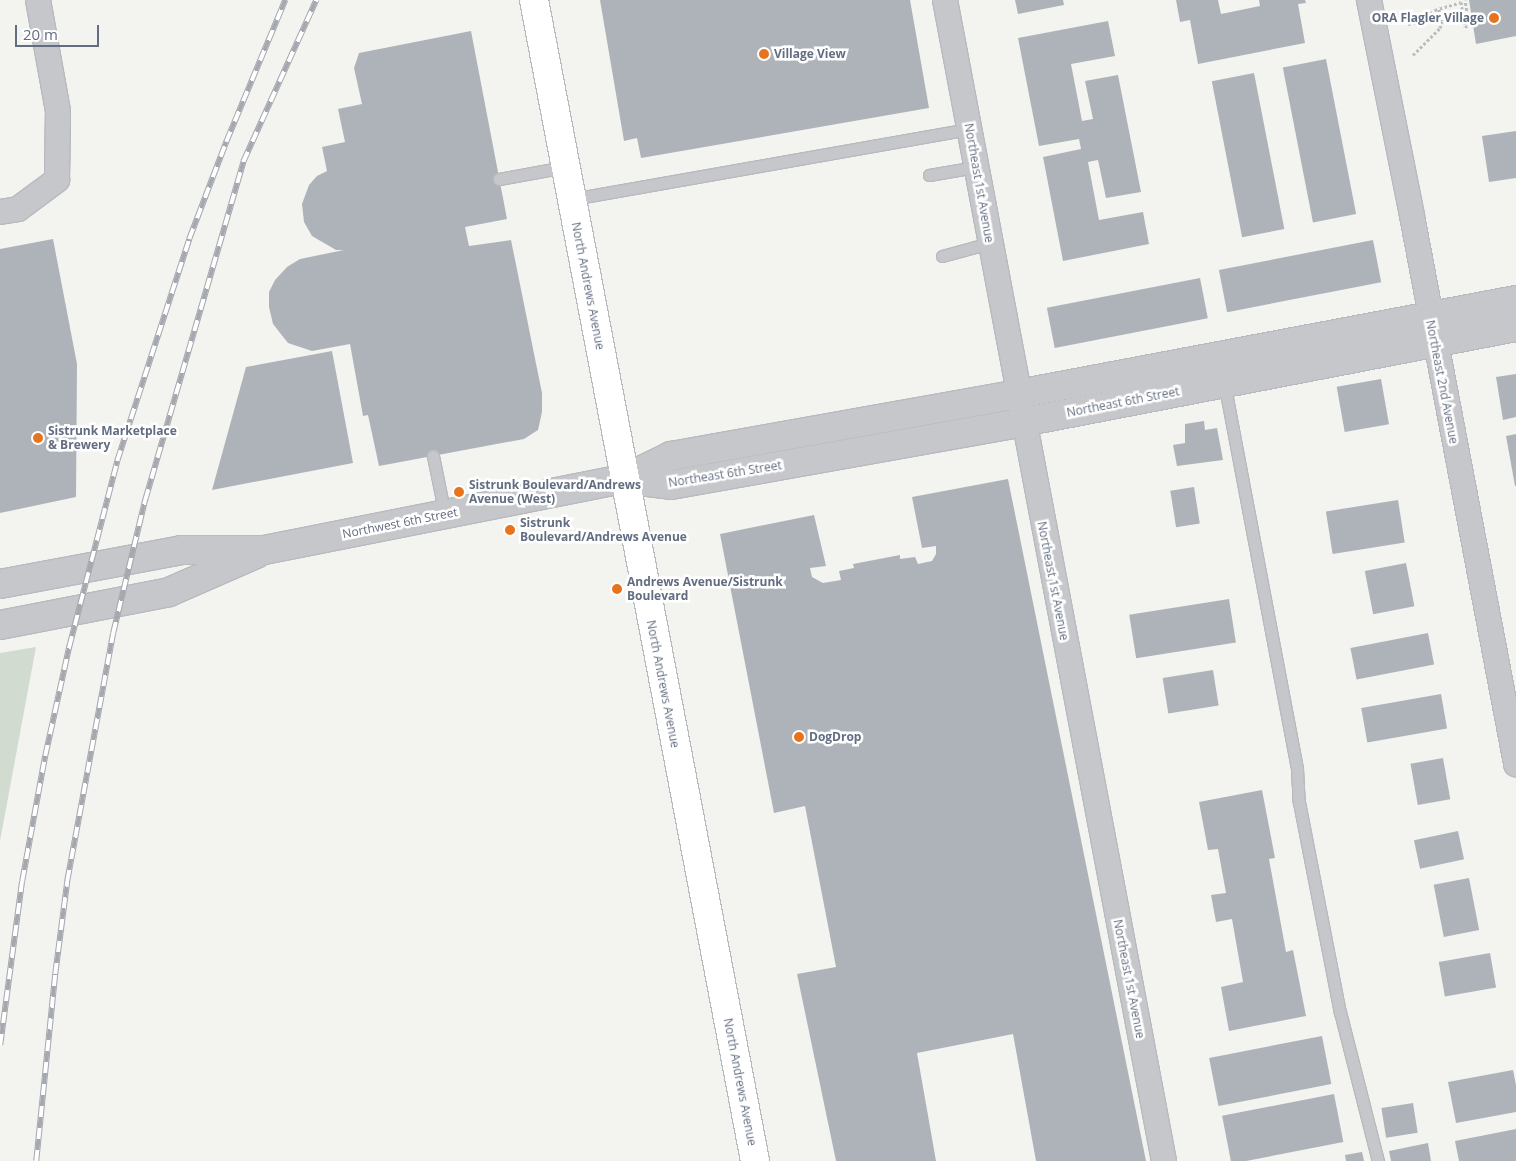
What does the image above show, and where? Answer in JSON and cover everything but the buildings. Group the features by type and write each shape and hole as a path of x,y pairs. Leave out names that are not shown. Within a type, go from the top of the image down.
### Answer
{"main road":[{"name":"North Andrews Avenue","path":"534,0 755,1161"}],"street":[{"path":"0,212 18,209 57,180 58,111 38,0"},
{"name":"Northeast 1st Avenue","path":"945,0 1164,1161"},
{"name":"Northeast 2nd Avenue","path":"1369,0 1516,764"},
{"name":"Northeast 6th Street","path":"624,479 671,486 1024,422 1224,382 1432,329 1516,300"},
{"name":"Northeast 6th Street","path":"624,479 671,456 1018,394 1432,329 1516,327"},
{"name":"Northwest 6th Street","path":"0,584 181,550 264,550 624,479"},
{"name":"Northwest 6th Street","path":"0,625 169,592 264,550"}],"lane":[{"path":"571,200 969,130"},
{"path":"499,179 565,167"},
{"path":"928,175 976,167"},
{"path":"942,256 990,243"},
{"path":"1224,382 1297,769 1299,802 1338,1002 1378,1161"},
{"path":"434,456 444,515"}],"path":[{"path":"1450,4 1456,0"},
{"path":"1408,24 1418,22 1439,8 1461,2 1465,26 1469,26 1465,0"},
{"path":"1413,55 1440,28 1442,21 1439,8"}],"shaded area":[{"path":"36,647 0,841 0,653"}],"railway":[{"path":"0,1045 22,881 45,756 69,647 117,461 189,239 226,142 285,0"},
{"path":"36,1161 55,974 67,881 113,633 145,500 243,162 316,0"}],"place":[{"name":"ORA Flagler Village","path":"1494,18"},
{"name":"Village View","path":"764,54"},
{"name":"Sistrunk Marketplace & Brewery","path":"38,438"},
{"name":"Sistrunk Boulevard/Andrews Avenue (West)","path":"459,492"},
{"name":"Sistrunk Boulevard/Andrews Avenue","path":"510,530"},
{"name":"Andrews Avenue/Sistrunk Boulevard","path":"617,589"},
{"name":"DogDrop","path":"799,737"}]}
